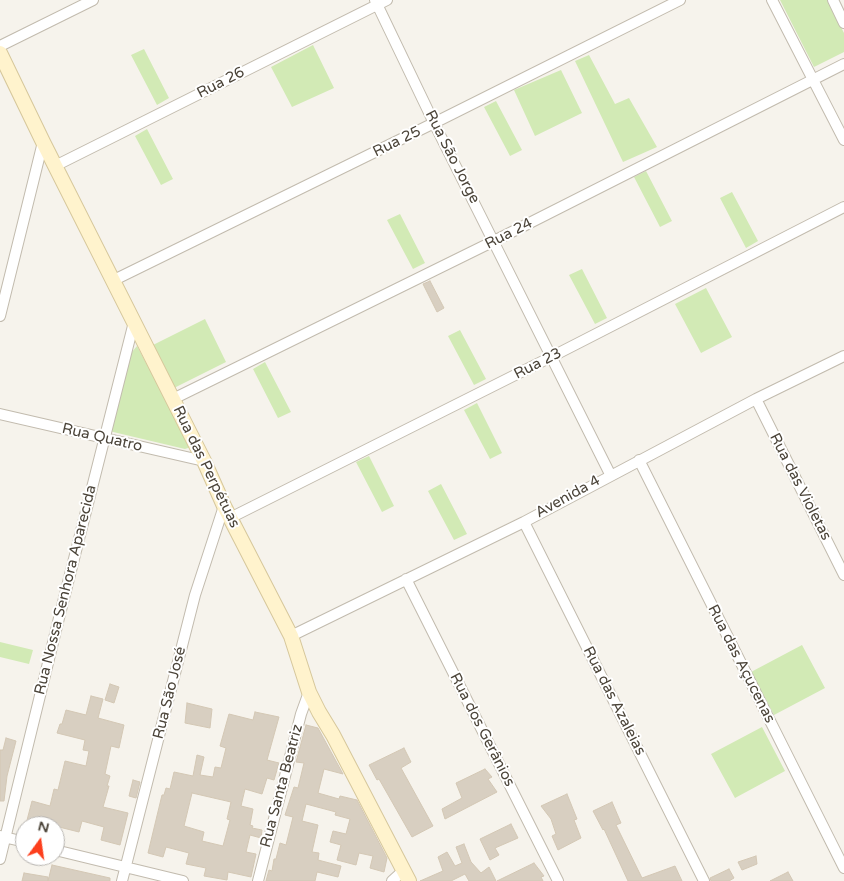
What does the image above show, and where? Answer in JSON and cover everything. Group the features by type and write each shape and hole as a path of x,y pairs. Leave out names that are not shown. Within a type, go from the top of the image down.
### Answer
{"street":[{"path":"0,46 93,0"},
{"name":"Rua 26","path":"55,166 376,2 388,0"},
{"name":"Rua 25","path":"112,281 680,0"},
{"path":"772,0 844,140"},
{"path":"832,0 844,23"},
{"name":"Rua São Jorge","path":"376,2 434,123 553,356 610,474"},
{"name":"Rua das Perpétuas","path":"0,53 112,281 204,461 227,512 291,636 309,692 406,876"},
{"name":"Rua 24","path":"173,399 494,241 844,64"},
{"path":"0,316 43,142"},
{"name":"Rua 23","path":"227,512 553,356 844,207"},
{"name":"Rua Nossa Senhora Aparecida","path":"0,858 3,837 134,322"},
{"name":"Avenida 4","path":"291,636 524,522 610,474 756,398 844,356"},
{"name":"Rua das Violetas","path":"756,398 844,575"},
{"name":"Rua Quatro","path":"0,414 204,461"},
{"name":"Rua das Açucenas","path":"639,460 844,868"},
{"name":"Rua São José","path":"122,881 195,595 227,512"},
{"name":"Rua das Azaleias","path":"524,522 704,881"},
{"name":"Rua dos Gerânios","path":"406,579 558,881"},
{"name":"Rua Santa Beatriz","path":"258,881 301,714 309,692"},
{"path":"65,852 183,881"},
{"path":"392,881 406,876"}],"green space":[{"path":"780,0 827,0 844,33 844,52 814,67"},
{"path":"313,45 334,88 292,107 271,67"},
{"path":"144,49 169,98 157,105 131,55"},
{"path":"589,55 615,104 629,98 657,147 623,162 575,61"},
{"path":"561,70 582,113 535,136 514,90"},
{"path":"496,101 522,150 510,156 484,107"},
{"path":"147,129 173,179 161,185 135,136"},
{"path":"646,171 672,221 660,227 634,177"},
{"path":"732,192 758,241 746,248 720,198"},
{"path":"400,214 425,263 413,269 387,220"},
{"path":"582,269 607,318 595,324 569,275"},
{"path":"706,288 732,337 701,353 675,304"},
{"path":"205,319 226,362 174,388 153,345"},
{"path":"460,330 486,379 474,385 448,336"},
{"path":"137,346 191,447 185,449 109,431 131,353"},
{"path":"265,362 291,412 278,418 253,369"},
{"path":"477,403 502,453 490,459 464,410"},
{"path":"369,456 394,506 382,512 356,462"},
{"path":"441,484 467,534 454,540 428,491"},
{"path":"0,642 33,650 29,664 0,657"},
{"path":"802,645 825,688 774,715 751,672"},
{"path":"762,727 785,771 735,798 711,754"}],"building":[{"path":"430,281 444,308 437,312 423,284"},
{"path":"110,684 119,687 114,703 105,700"},
{"path":"91,696 103,699 98,718 124,725 119,748 111,746 105,774 110,776 107,786 109,786 103,807 128,813 120,845 101,840 104,827 82,821 79,832 65,828 65,816 28,816 32,801 50,806 54,789 58,790 65,761 86,766 89,751 83,750 85,740 57,733 66,710 86,715"},
{"path":"187,703 212,709 210,728 185,723"},
{"path":"255,712 279,717 267,760 279,763 274,780 267,778 262,794 245,789 241,806 253,809 250,825 253,826 252,828 262,830 261,838 250,835 246,852 256,854 251,877 228,872 227,880 204,876 206,868 186,864 189,853 166,847 163,857 148,853 162,795 164,795 166,788 170,789 174,772 193,776 197,755 204,757 200,775 213,777 215,767 221,768 226,748 220,746 229,714 253,720","holes":["192,793 231,802 227,819 230,820 223,846 202,841 204,832 184,826"]},
{"path":"306,725 318,728 343,774 324,769 318,793 339,799 340,796 357,800 387,858 384,872 370,868 373,856 359,853 356,865 337,860 341,845 330,842 333,831 346,834 350,819 335,815 336,812 306,804 302,821 318,825 312,852 319,853 318,860 341,866 338,877 317,872 315,881 266,881 269,870 272,871 280,843 286,845 293,817 285,815 294,787 298,788 304,763 296,762"},
{"path":"6,738 16,741 7,776 4,801 0,801 0,750 3,750"},
{"path":"404,748 411,762 401,768 433,826 412,837 369,765"},
{"path":"485,769 492,777 488,779 497,792 445,819 442,809 462,798 456,783"},
{"path":"133,780 140,782 136,798 129,796"},
{"path":"567,794 577,819 574,820 581,838 558,850 552,836 556,834 551,819 541,806"},
{"path":"612,802 621,823 616,825 642,878 675,866 682,881 628,881 604,829 593,811"},
{"path":"511,824 518,838 495,848 499,855 490,860 480,839"},
{"path":"464,844 471,862 481,873 489,867 496,881 469,881 465,874 451,881 420,881 443,871 438,857 447,852 455,866 462,863 456,847"},
{"path":"756,856 757,864 742,870 738,862"},
{"path":"534,863 544,876 541,877 543,881 497,881"},
{"path":"52,866 110,878 110,881 48,881"},
{"path":"729,869 734,878 729,881 711,881 710,878"},
{"path":"788,872 793,881 770,881"},
{"path":"24,873 48,877 48,881 22,881"}]}
